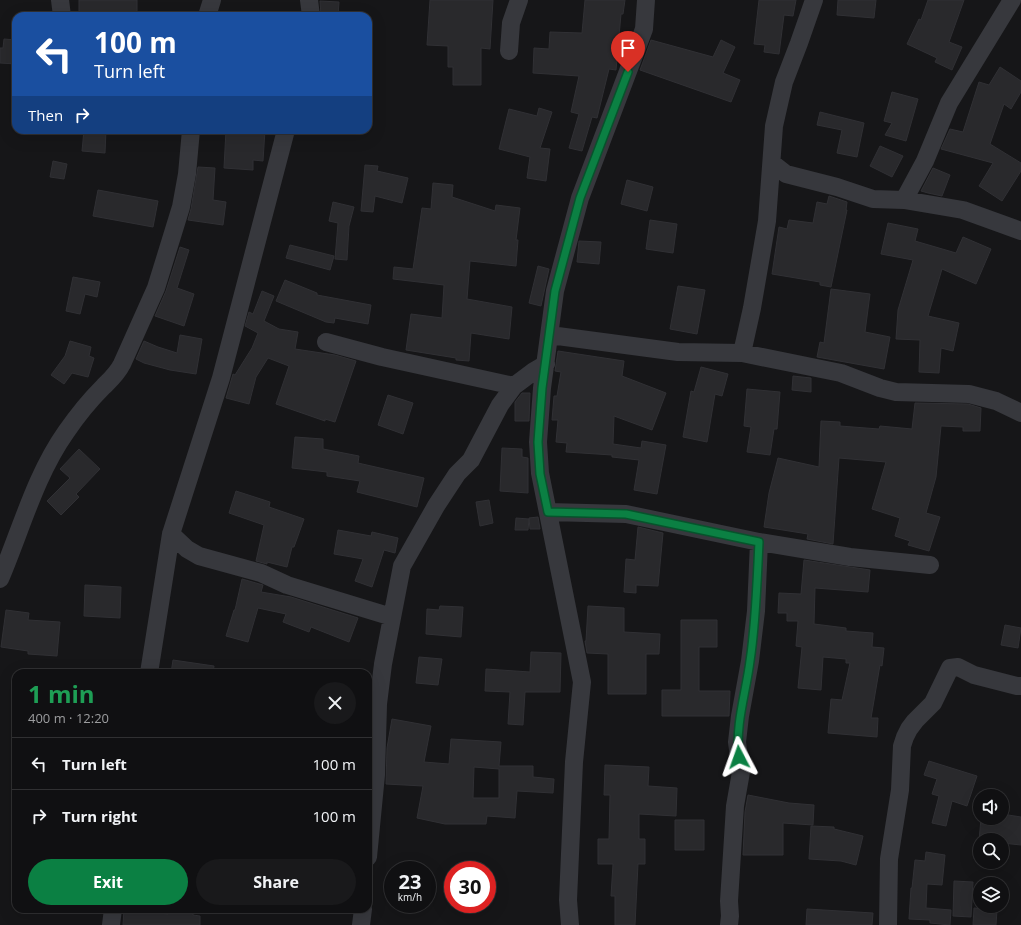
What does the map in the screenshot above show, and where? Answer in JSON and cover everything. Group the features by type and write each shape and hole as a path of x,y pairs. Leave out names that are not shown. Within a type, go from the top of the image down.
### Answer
{"street":[{"path":"60,0 62,12"},
{"path":"208,12 212,0"},
{"path":"308,0 310,12"},
{"path":"508,51 512,23 519,0"},
{"path":"570,925 568,900 574,762 582,682 540,474 538,442 542,388 555,291 580,198 644,29 646,0"},
{"path":"742,353 752,308 767,220 770,189 779,168 774,126 784,82 814,0"},
{"path":"904,200 925,161 949,103 1012,0"},
{"path":"0,579 14,546 25,513 49,459 66,432 83,410 117,373 156,288 181,207 187,174 191,134"},
{"path":"149,669 171,534 221,378 285,134"},
{"path":"779,168 873,199 904,200 964,210 1021,231"},
{"path":"550,335 678,352 742,353 841,373 880,388 896,392 969,394 996,401 1021,414"},
{"path":"326,342 382,357 514,386"},
{"path":"372,816 376,776 378,704 382,664 402,566 436,506 457,474 471,460 500,405 514,386 546,364"},
{"path":"548,512 626,514 759,542 850,557 930,565"},
{"path":"171,534 187,549 199,556 261,573 287,585 392,617"},
{"path":"729,925 729,901 735,806 741,772 737,742 750,661 756,611 759,542"},
{"path":"888,925 889,859 900,790 902,746 905,736 915,721 933,703 950,668 958,668 974,675 1021,686"},
{"path":"111,925 112,913"},
{"path":"361,925 362,913"}],"building":[{"path":"79,0 137,0 137,12 79,12"},
{"path":"430,0 493,0 490,49 481,48 481,85 453,85 453,67 448,67 448,46 427,45"},
{"path":"585,0 625,0 623,14 621,14 616,70 609,69 597,118 592,117 582,151 569,148 579,114 571,112 579,76 533,73 534,48 549,49 550,32 582,33"},
{"path":"759,0 796,0 793,16 784,15 779,54 764,52 765,45 754,44"},
{"path":"838,0 876,0 874,18 837,15"},
{"path":"928,0 964,0 949,42 962,47 952,70 935,62 937,58 907,44 919,19 921,20"},
{"path":"320,1 339,2 338,12 321,12"},
{"path":"4,39 12,40 12,64 0,63 0,48 3,48"},
{"path":"651,40 713,57 721,40 735,47 723,73 740,80 731,102 640,70"},
{"path":"1000,67 1021,81 1021,92 1011,109 1004,104 990,144 1021,163 1021,171 1002,201 979,186 993,163 941,149 950,129 963,132 979,82 989,85"},
{"path":"892,92 918,99 906,141 885,135 892,123 884,121"},
{"path":"539,108 552,112 540,148 550,149 546,181 527,178 530,157 499,149 509,109 537,116"},
{"path":"820,112 864,123 857,157 837,153 842,130 817,125"},
{"path":"84,134 106,134 105,153 82,151"},
{"path":"226,134 265,134 263,161 253,160 253,170 224,168"},
{"path":"880,146 903,156 892,177 870,166"},
{"path":"53,161 67,164 64,179 50,177"},
{"path":"365,165 378,166 377,171 408,178 402,203 375,196 373,212 361,211"},
{"path":"198,167 215,168 213,200 226,202 223,225 188,220"},
{"path":"933,168 950,175 942,196 921,191"},
{"path":"627,180 653,187 647,211 621,204"},
{"path":"433,183 453,185 452,197 495,211 496,205 520,208 516,240 518,240 516,266 470,261 467,299 512,307 509,339 471,333 469,361 456,360 456,358 406,350 411,314 442,318 444,285 393,279 394,267 413,269 422,208 431,209"},
{"path":"98,190 158,201 153,227 93,216"},
{"path":"829,196 847,202 847,210 831,287 820,285 820,282 772,274 779,227 787,229 789,220 813,223 817,202 827,204"},
{"path":"333,202 354,207 349,226 347,260 335,259 338,223 329,221"},
{"path":"650,220 677,224 673,253 646,249"},
{"path":"888,223 918,229 915,241 956,253 963,237 991,249 976,284 942,269 928,316 959,323 953,351 941,348 939,373 919,372 920,340 896,339 898,310 913,260 881,254"},
{"path":"579,241 601,242 599,264 577,262"},
{"path":"290,245 334,256 330,270 286,258"},
{"path":"180,247 189,250 177,288 194,294 184,326 155,316 166,291"},
{"path":"538,266 549,269 541,306 529,303"},
{"path":"73,277 100,282 97,297 85,294 80,314 66,311"},
{"path":"285,280 317,293 317,295 371,305 368,324 335,318 334,323 326,322 276,301"},
{"path":"678,286 705,290 697,334 670,329"},
{"path":"831,289 870,294 865,332 890,337 884,369 817,357 820,342 824,343"},
{"path":"262,291 274,296 264,321 279,329 298,332 295,349 335,355 356,361 335,422 325,419 325,421 276,404 289,366 268,358 256,377 249,404 226,398 233,374 235,375 252,348 258,333 245,326 249,312 253,314"},
{"path":"180,335 202,339 196,374 170,370 144,363 136,359 144,341 177,353"},
{"path":"70,341 91,347 89,356 94,358 88,377 72,373 64,384 51,375 65,356"},
{"path":"558,351 624,361 622,376 666,393 652,430 614,416 613,444 641,448 642,441 666,445 657,494 634,490 639,460 612,457 612,455 566,452 567,443 556,442 558,420 552,420 554,396 557,396 561,372 555,371"},
{"path":"701,367 728,374 722,396 715,394 707,442 683,437 691,391 694,392"},
{"path":"793,376 811,378 811,392 792,390"},
{"path":"747,389 780,392 777,429 774,429 770,455 747,452 751,427 744,426"},
{"path":"522,393 530,393 529,421 515,421 515,402"},
{"path":"388,395 413,403 403,434 378,425"},
{"path":"915,403 968,404 981,408 980,431 963,431 963,427 941,426 936,477 926,513 940,517 929,551 908,545 910,541 895,536 900,518 872,509 886,462 839,458 833,544 807,539 808,534 764,527 769,493 778,458 819,467 821,421 840,422 840,426 879,429 880,426 912,429"},
{"path":"295,437 323,439 323,449 359,456 358,463 424,478 417,507 357,492 360,481 327,476 327,472 292,468"},
{"path":"502,448 522,449 522,457 528,458 528,493 500,491"},
{"path":"79,449 100,469 76,494 79,497 61,515 47,501 70,478 60,469"},
{"path":"236,491 270,502 269,507 304,519 294,547 292,547 287,567 256,561 264,525 229,513"},
{"path":"489,500 493,523 480,526 476,502"},
{"path":"538,517 540,529 530,529 529,518"},
{"path":"516,518 529,519 528,530 515,530"},
{"path":"638,527 663,533 658,586 636,585 636,593 624,592 626,559 635,560"},
{"path":"338,530 371,536 372,532 398,538 395,553 384,550 372,587 355,581 363,559 334,554"},
{"path":"804,560 870,570 868,592 815,588 814,624 846,628 846,631 873,633 872,647 884,648 882,666 880,665 871,718 878,718 877,737 828,733 831,699 842,700 850,663 846,663 846,659 823,657 821,690 798,688 802,647 796,646 798,621 787,621 787,613 778,613 779,593 801,594"},
{"path":"242,579 263,585 261,592 291,597 358,618 349,642 311,627 309,632 283,622 286,614 258,608 248,642 226,636 235,610"},
{"path":"85,585 121,587 120,618 84,616"},
{"path":"440,606 463,607 461,637 426,634 427,609 439,610"},
{"path":"588,606 624,608 624,632 660,634 659,654 646,654 646,694 608,694 608,654 587,653 585,641"},
{"path":"6,610 29,613 28,620 60,622 57,656 28,654 28,651 1,647"},
{"path":"681,620 717,620 717,647 699,647 699,691 730,691 729,716 662,716 662,690 681,690"},
{"path":"1005,625 1021,628 1018,648 1001,645"},
{"path":"531,652 561,653 560,692 525,692 523,725 508,724 510,692 485,691 486,669 530,672"},
{"path":"419,657 442,659 438,685 416,683"},
{"path":"173,660 214,666 214,669 172,669"},
{"path":"392,719 431,726 424,762 449,764 451,739 501,742 499,766 533,766 533,777 554,779 553,793 517,791 515,818 487,816 486,824 445,824 417,818 423,786 386,784 387,748","holes":["474,767 499,769 499,798 473,798"]},
{"path":"929,761 977,776 967,806 952,801 946,826 932,823 939,796 932,794 937,779 924,775"},
{"path":"605,765 649,767 648,786 677,788 676,816 639,814 639,839 645,839 645,864 638,864 635,925 615,925 615,896 611,896 613,864 598,864 598,839 609,839 610,795 604,795"},
{"path":"748,795 789,803 814,805 813,825 783,823 783,855 743,855 745,812"},
{"path":"1009,815 1021,817 1021,845 1009,844 1009,833 980,833 980,825 1009,825"},
{"path":"675,820 704,820 704,850 675,850"},
{"path":"811,826 834,827 834,829 863,836 856,865 841,861 809,859"},
{"path":"926,852 945,855 942,885 927,884 926,908 951,910 950,925 930,923 930,920 909,919 915,860 925,861"},
{"path":"954,881 973,882 971,917 953,916"},
{"path":"807,909 873,913 872,925 806,925"},
{"path":"124,913 193,913 193,915 200,916 200,925 123,925"},
{"path":"974,913 997,913 996,925 973,925"}],"route":[{"path":"628,72 580,198 555,291 542,388 538,442 540,474 548,512 626,514 667,521 759,542 756,611 750,661 740,716 737,742 739,757"}]}
